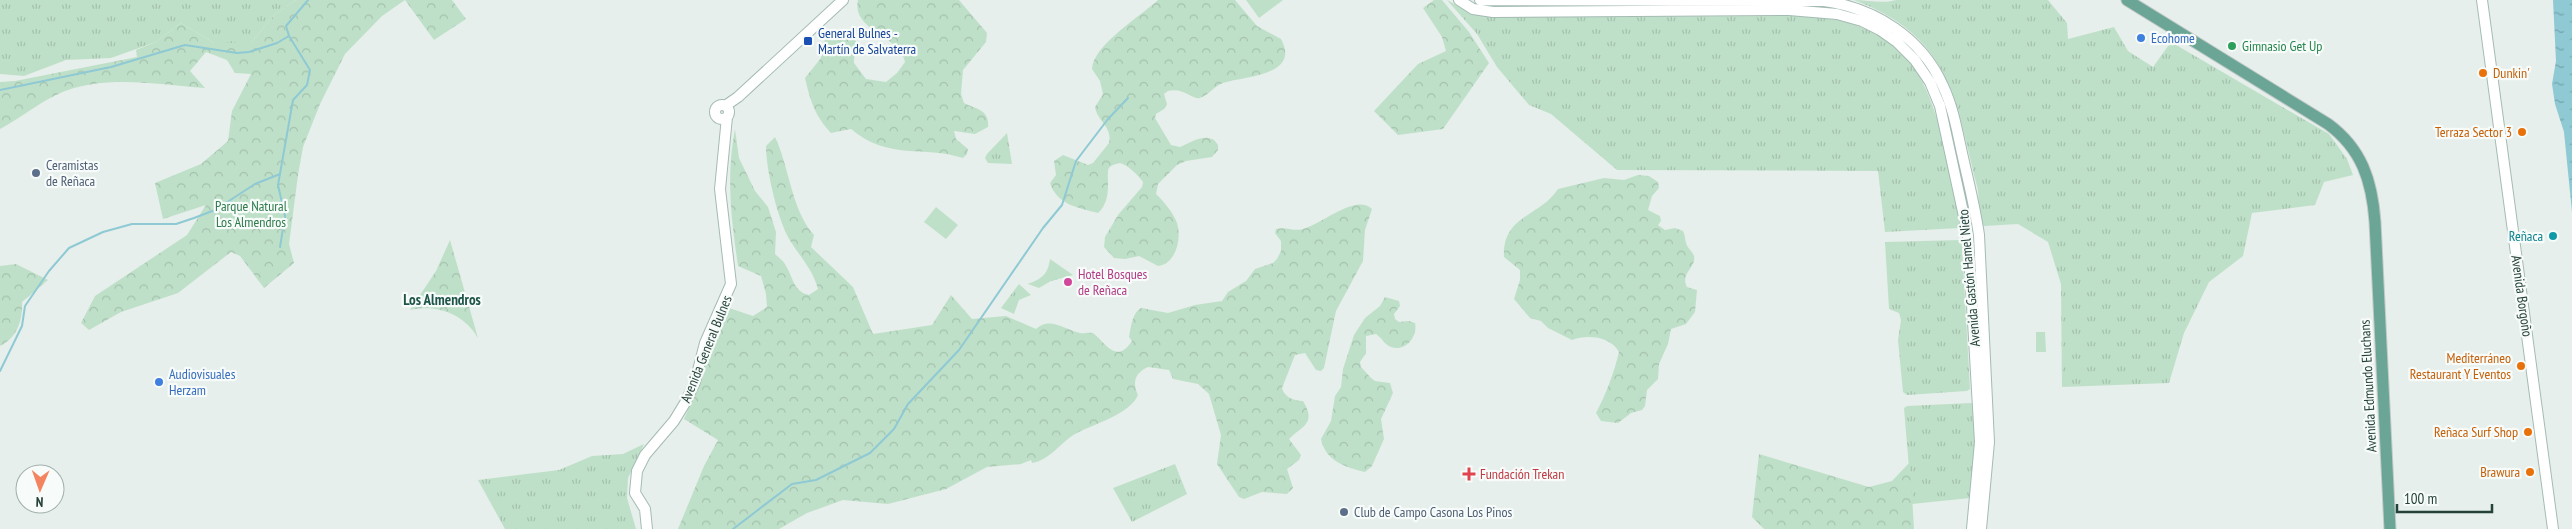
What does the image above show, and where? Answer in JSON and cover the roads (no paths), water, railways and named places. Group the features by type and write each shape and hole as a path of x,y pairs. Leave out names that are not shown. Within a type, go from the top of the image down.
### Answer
{"main road":[{"name":"Avenida General Bulnes","path":"648,529 645,509 635,493 635,478 645,455 674,421 692,390 705,343 731,284 721,203 725,113 738,97 843,0"},
{"name":"Avenida Gastón Hamel Nieto","path":"1459,0 1474,9 1493,12 1789,10 1827,12 1846,16 1871,26 1896,42 1910,54 1930,82 1940,106 1968,235 1980,442 1972,529"},
{"name":"Avenida Gastón Hamel Nieto","path":"1480,0 1495,2 1824,1 1850,6 1879,18 1896,28 1917,47 1934,69 1947,96 1978,229 1989,442 1981,529"},
{"name":"Avenida Edmundo Eluchans","path":"2127,0 2343,136 2364,166 2372,191 2390,529"},
{"name":"Avenida Borgoño","path":"2482,1 2553,529"}],"water":[{"path":"2553,0 2572,0 2572,212 2564,132 2555,104 2552,84 2556,61"}],"waterway":[{"path":"280,247 285,216 278,185 293,100 307,85 310,70 289,36 286,26 308,0"},
{"path":"0,90 111,67 185,45 237,53 249,52 277,43 289,36"},
{"path":"733,529 792,484 816,480 870,453 894,429 908,404 959,350 1043,228 1062,205 1076,161 1108,119 1128,98"},
{"path":"0,371 22,326 25,306 49,271 69,248 103,232 132,224 176,224 194,218 215,210 255,184 280,174"}],"place":[{"name":"Ecohome","path":"2141,38"},
{"name":"General Bulnes - Martín de Salvaterra","path":"808,41"},
{"name":"Gimnasio Get Up","path":"2232,46"},
{"name":"Dunkin'","path":"2483,73"},
{"name":"Terraza Sector 3","path":"2522,132"},
{"name":"Ceramistas de Reñaca","path":"36,173"},
{"name":"Reñaca","path":"2553,236"},
{"name":"Hotel Bosques de Reñaca","path":"1068,282"},
{"name":"Mediterráneo Restaurant Y Eventos","path":"2521,366"},
{"name":"Audiovisuales Herzam","path":"159,382"},
{"name":"Reñaca Surf Shop","path":"2528,432"},
{"name":"Brawura","path":"2530,472"},
{"name":"Fundación Trekan","path":"1469,474"},
{"name":"Club de Campo Casona Los Pinos","path":"1344,512"}],"district":[{"name":"Los Almendros","path":"442,299"}],"park label":[{"name":"Parque Natural Los Almendros","path":"251,214"}]}
